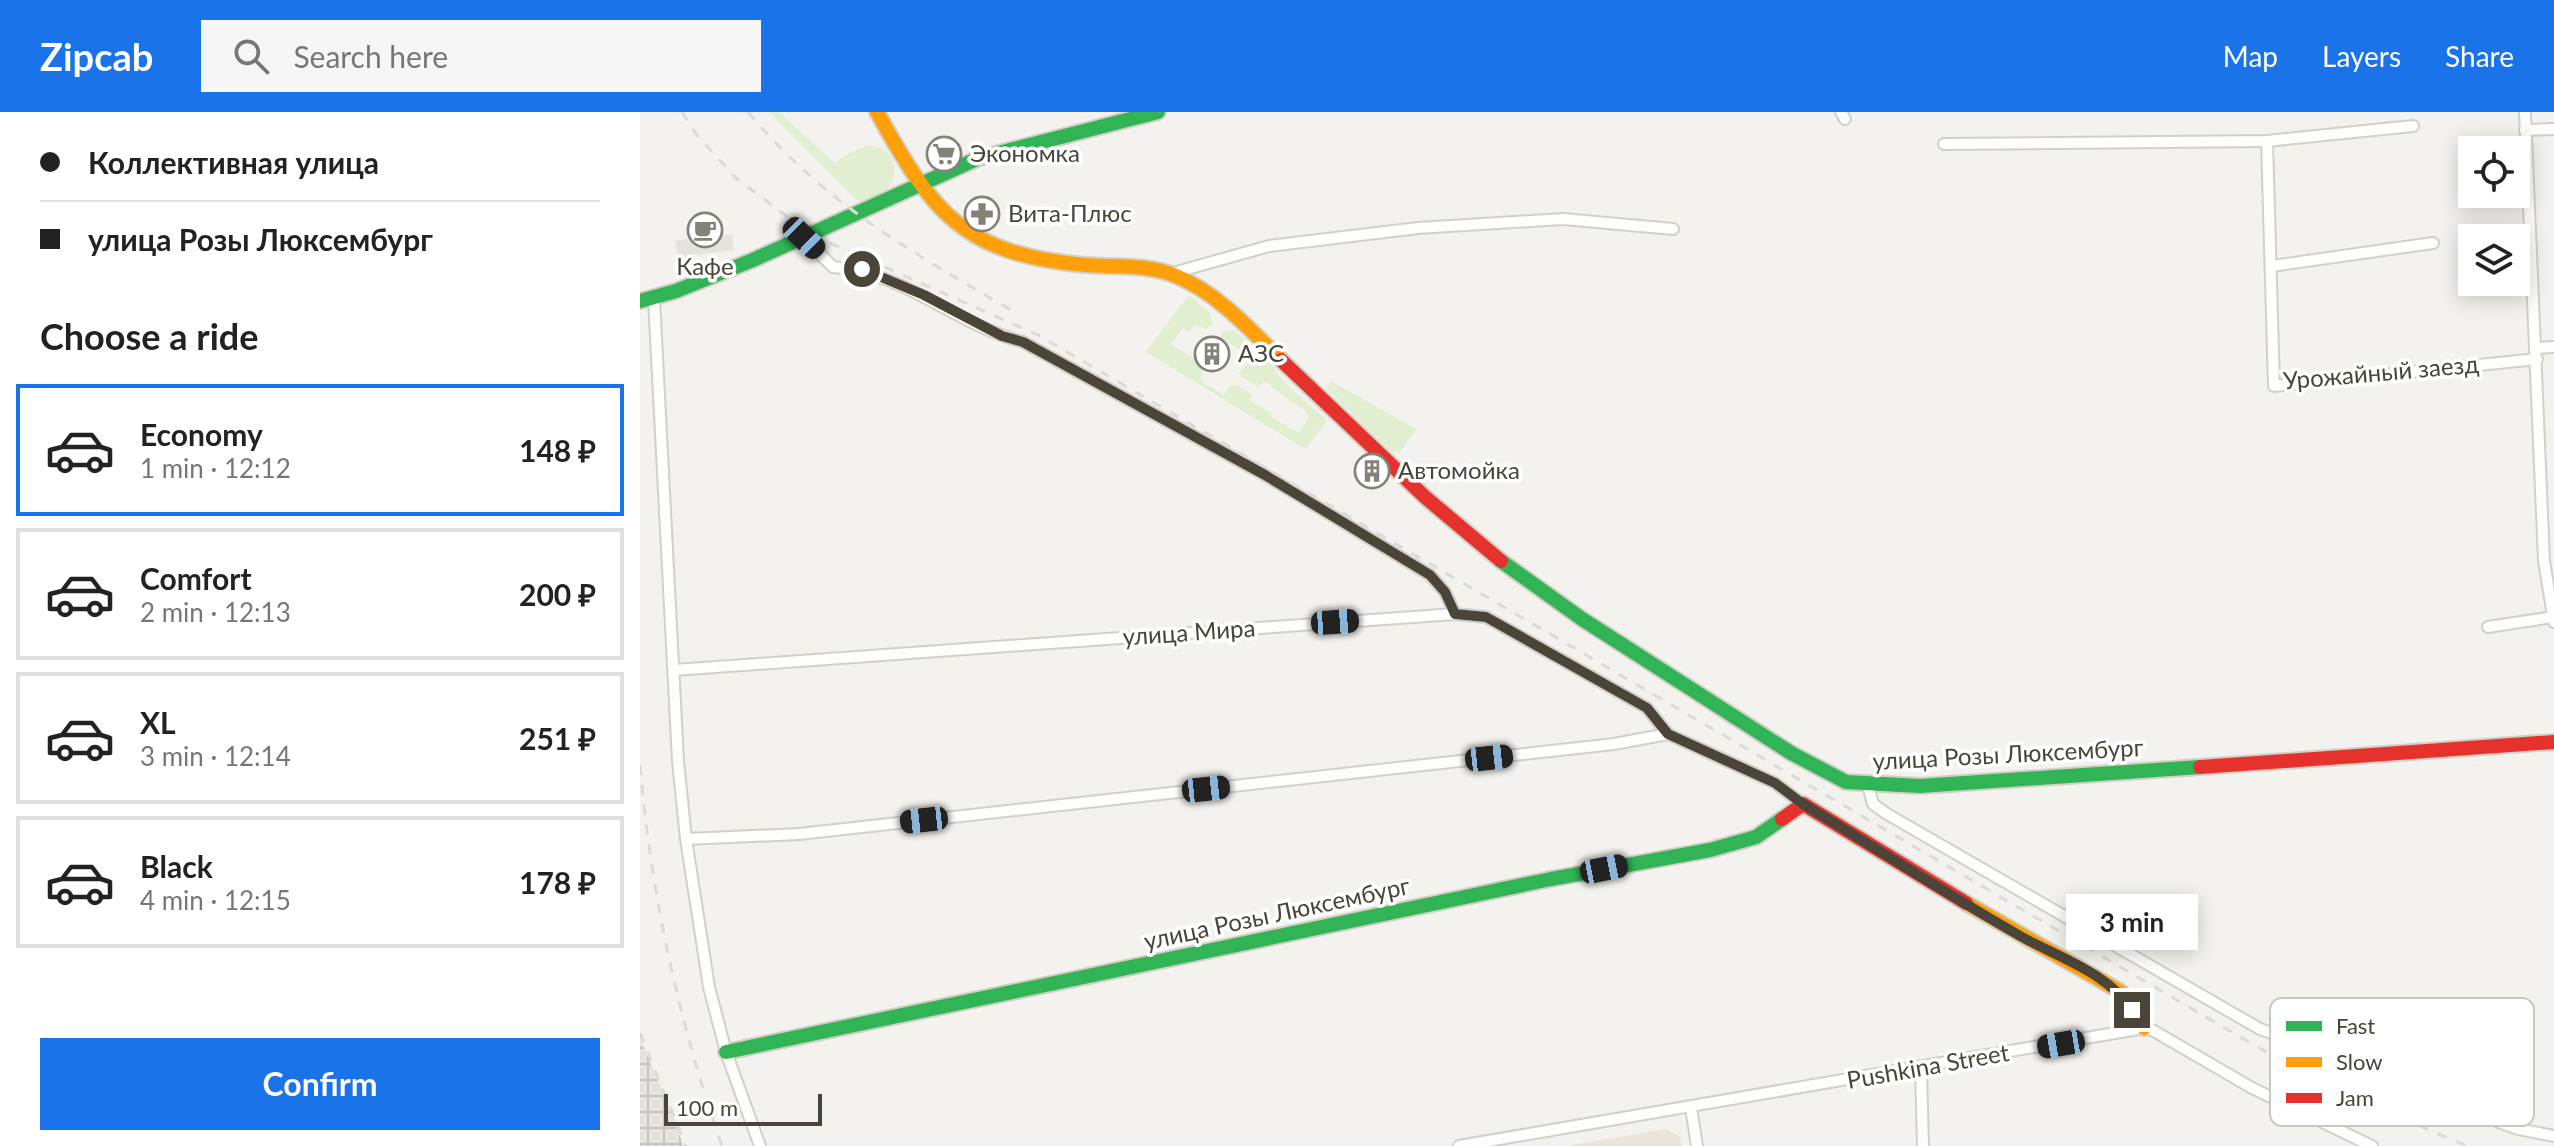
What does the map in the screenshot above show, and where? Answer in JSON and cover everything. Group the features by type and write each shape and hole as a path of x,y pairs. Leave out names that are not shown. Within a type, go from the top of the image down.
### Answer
{"main road":[{"name":"улица Розы Люксембург","path":"877,112 921,186 964,233 1004,253 1042,262 1147,268 1173,273 1249,328 1335,414 1496,559 1617,642 1838,779 1868,785 1920,786 2554,742"},
{"path":"647,300 804,238 979,158 1158,112"},
{"name":"улица Розы Люксембург","path":"726,1052 1551,879 1710,850 1756,837 1803,804"},
{"path":"1803,804 2022,937 2109,984 2121,992 2144,1028"}],"street":[{"path":"2488,627 2554,620 2544,561 2525,112"},
{"path":"1944,144 2267,141 2413,126"},
{"path":"2525,130 2554,129"},
{"name":"Урожайный заезд","path":"2267,141 2274,386 2536,353"},
{"path":"1173,273 1269,246 1418,228 1563,219 1673,229"},
{"path":"804,238 833,267 862,269 887,278 1002,336 1023,342 1265,475 1430,575 1445,592 1455,614"},
{"path":"2272,266 2433,243"},
{"path":"647,300 686,839 709,987 726,1052 760,1146"},
{"path":"2536,353 2554,347"},
{"name":"улица Мира","path":"674,670 1455,614 1486,617 1647,708 1668,734"},
{"path":"686,839 814,832 1614,744 1668,734 1775,783 1803,804"},
{"path":"1868,785 1873,804 1887,814 2270,1033"},
{"path":"2144,1028 2270,1097"},
{"name":"Pushkina Street","path":"1459,1146 1921,1069 2144,1028"},
{"path":"1921,1069 1923,1146"},
{"path":"1691,1108 1697,1146"},
{"path":"2331,1126 2372,1146"},
{"path":"2516,1126 2554,1136"}],"shaded area":[{"path":"732,234 734,250 677,257 675,241"},
{"path":"640,1038 676,1123 683,1146 640,1146"},
{"path":"1666,1129 1680,1137 1682,1146 1567,1146"}],"green space":[{"path":"769,112 779,112 834,163 852,152 871,146 889,154 894,171 888,189 870,204 857,200"},
{"path":"1189,295 1210,313 1212,323 1206,330 1196,324 1189,332 1183,328 1171,344 1203,365 1201,381 1224,395 1230,386 1237,385 1252,394 1249,400 1299,433 1309,418 1305,411 1264,381 1257,387 1238,374 1247,364 1270,363 1286,384 1327,421 1305,449 1146,352"},
{"path":"1233,330 1245,339 1242,350 1219,338 1223,331"},
{"path":"1331,381 1416,429 1400,452 1390,451 1326,388"}],"railway":[{"path":"682,112 696,134 736,178 812,235 1038,335 2270,1054"},
{"path":"748,112 777,145 838,200 904,246 1011,310"},
{"path":"640,765 651,862 669,958 693,1053 722,1146"},
{"path":"640,1033 686,1146"},
{"path":"2420,1126 2467,1146"}],"traffic: fast":[{"path":"640,301 676,291 753,260 979,158 1158,112"},
{"path":"1501,561 1582,619 1791,753 1846,782 1920,786 2200,767"},
{"path":"726,1052 1551,879 1710,850 1756,837 1782,819"}],"traffic: slow":[{"path":"877,112 916,177 936,202 957,223 981,239 1009,251 1044,259 1143,268 1176,276 1219,302 1281,360"},
{"path":"1966,903 2121,992 2144,1028"}],"traffic: jam":[{"path":"1281,360 1425,497 1501,561"},
{"path":"2200,767 2554,742"},
{"path":"1782,819 1803,804 1966,903"}],"place":[{"name":"Экономка","path":"944,154"},
{"name":"Вита-Плюс","path":"982,214"},
{"name":"Кафе","path":"705,230"},
{"name":"АЗС","path":"1212,354"},
{"name":"Автомойка","path":"1372,471"}],"route":[{"path":"862,269 924,295 1002,336 1023,342 1058,364 1265,475 1430,575 1445,592 1455,614 1486,617 1647,708 1668,734 1775,783 1803,804 2022,937 2097,976 2121,992 2132,1010"}]}
